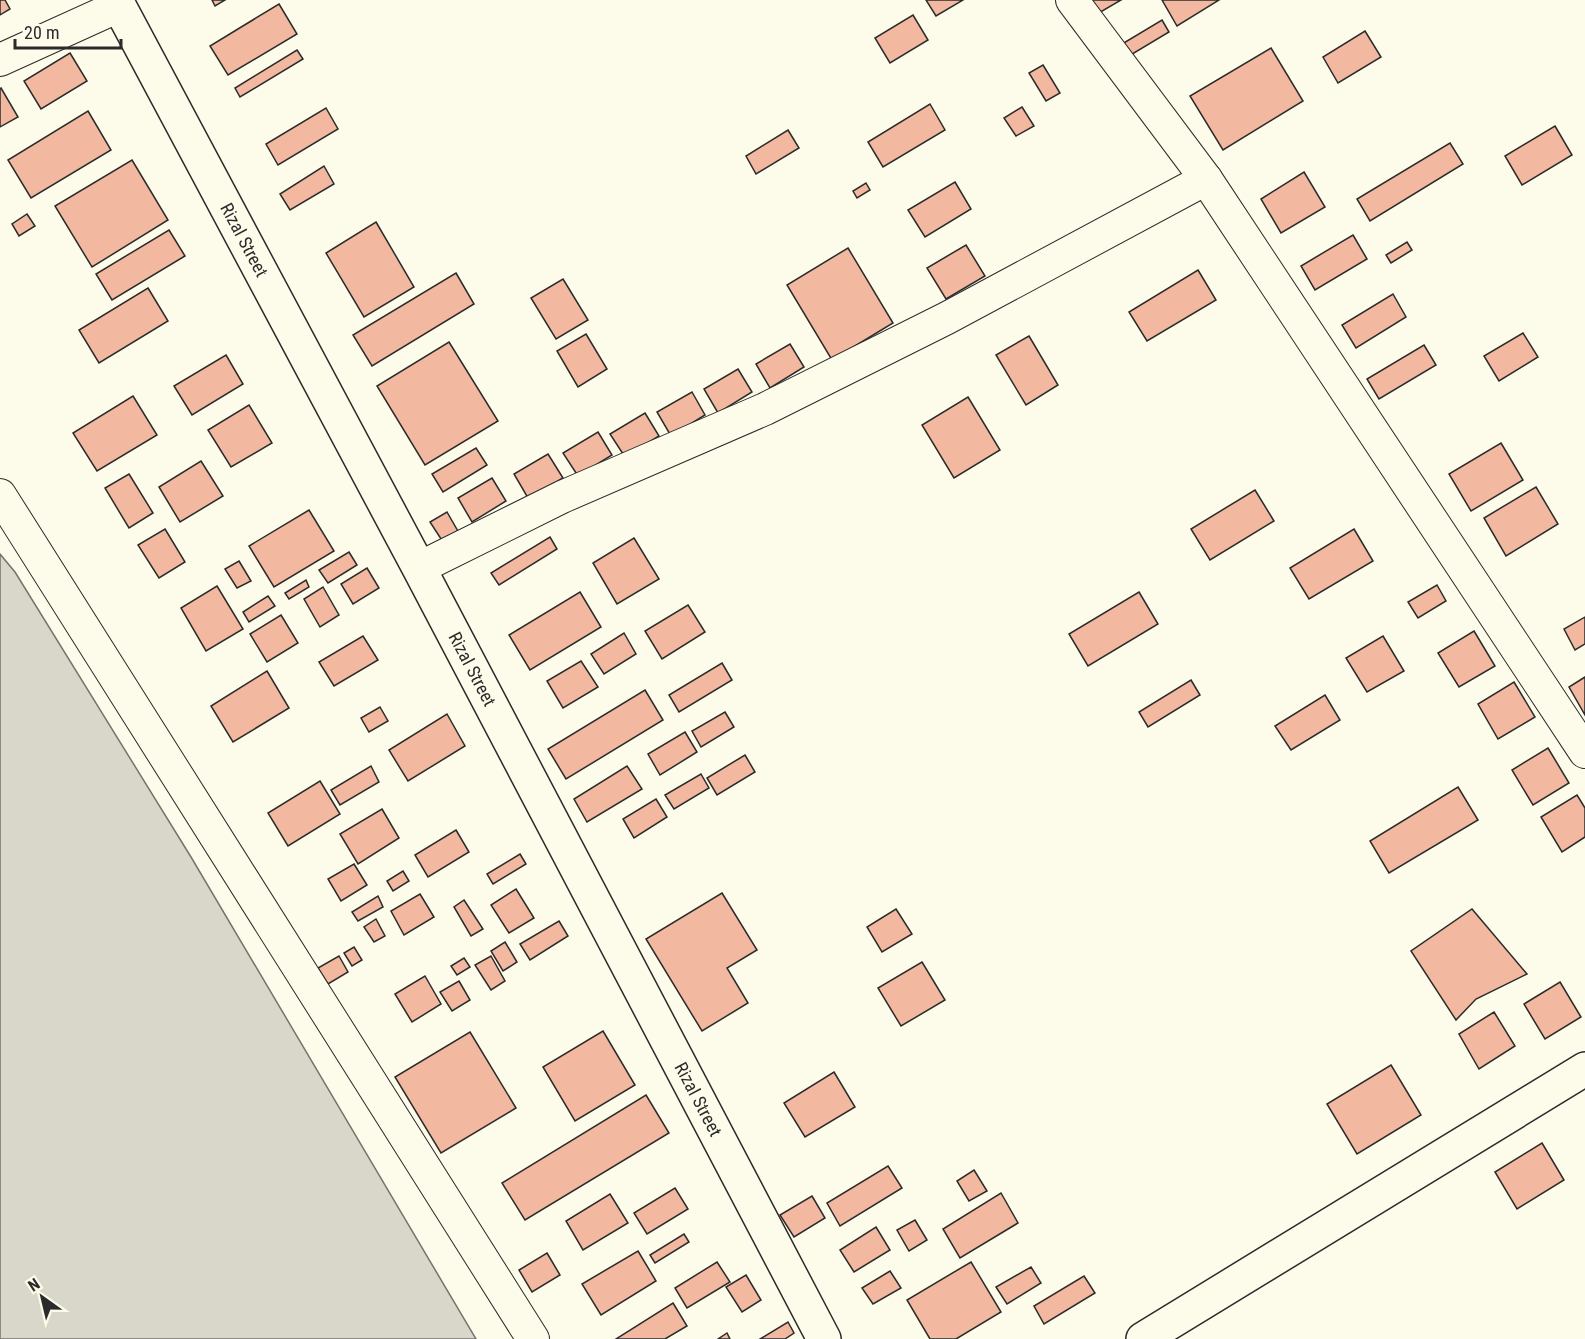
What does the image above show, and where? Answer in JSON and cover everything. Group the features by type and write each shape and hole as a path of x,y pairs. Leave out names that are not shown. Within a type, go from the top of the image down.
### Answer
{"main road":[{"name":"Rizal Street","path":"117,3 419,568 824,1339"},
{"path":"1143,1339 1585,1069"}],"street":[{"path":"1072,0 1206,179 1585,752"},
{"path":"0,60 117,3"},
{"path":"419,568 562,497 765,409 947,318 1206,179"},
{"path":"0,495 533,1339"}],"shaded area":[{"path":"0,554 15,572 191,857 476,1339 0,1339"}],"building":[{"path":"0,0 5,0 10,9 0,15"},
{"path":"212,0 225,0 215,6"},
{"path":"926,0 963,0 936,16"},
{"path":"1081,0 1121,0 1092,17"},
{"path":"1162,0 1219,0 1177,26"},
{"path":"279,4 297,34 228,75 210,46"},
{"path":"913,15 928,40 890,63 875,38"},
{"path":"1162,20 1169,32 1129,56 1122,44"},
{"path":"1365,31 1381,57 1338,83 1323,57"},
{"path":"1271,48 1303,101 1223,150 1190,96"},
{"path":"297,50 303,59 240,97 235,88"},
{"path":"70,53 87,81 41,109 24,81"},
{"path":"1043,65 1060,93 1046,101 1029,73"},
{"path":"0,89 18,117 0,127"},
{"path":"930,104 945,130 883,167 868,142"},
{"path":"1022,107 1034,126 1016,136 1004,118"},
{"path":"326,108 338,129 278,165 266,144"},
{"path":"88,111 111,150 31,198 8,160"},
{"path":"1555,126 1572,155 1522,185 1505,156"},
{"path":"788,130 799,148 756,174 746,156"},
{"path":"1450,143 1463,164 1370,221 1357,199"},
{"path":"132,160 168,220 92,267 55,206"},
{"path":"324,166 334,184 290,210 280,194"},
{"path":"1304,172 1325,207 1281,233 1261,199"},
{"path":"955,182 971,209 925,237 908,210"},
{"path":"866,183 870,190 857,198 853,191"},
{"path":"27,214 35,226 19,236 12,224"},
{"path":"376,222 414,287 364,317 326,253"},
{"path":"169,230 185,256 112,300 96,274"},
{"path":"1353,235 1367,259 1315,290 1301,266"},
{"path":"1407,242 1412,250 1391,263 1386,255"},
{"path":"966,245 985,276 946,299 927,268"},
{"path":"848,248 893,323 832,360 787,285"},
{"path":"1198,270 1216,300 1147,341 1129,312"},
{"path":"456,273 474,304 372,366 353,335"},
{"path":"563,279 588,320 556,339 531,298"},
{"path":"148,288 168,321 99,363 79,330"},
{"path":"1393,294 1406,317 1356,348 1342,325"},
{"path":"1523,333 1538,357 1499,381 1484,356"},
{"path":"586,334 607,369 578,387 557,351"},
{"path":"1029,336 1058,385 1026,405 996,355"},
{"path":"449,342 498,421 425,465 377,386"},
{"path":"790,344 804,367 770,388 756,364"},
{"path":"1424,345 1436,365 1379,399 1367,379"},
{"path":"226,355 243,384 192,415 174,386"},
{"path":"738,369 752,392 718,413 704,389"},
{"path":"692,392 705,415 671,436 657,412"},
{"path":"133,396 157,435 97,471 73,433"},
{"path":"968,397 1000,450 954,478 922,425"},
{"path":"249,405 272,443 231,467 208,430"},
{"path":"645,413 659,436 625,457 610,434"},
{"path":"598,432 612,455 578,476 563,453"},
{"path":"1501,443 1523,480 1471,511 1449,474"},
{"path":"476,448 487,465 443,492 432,474"},
{"path":"548,454 563,478 528,498 514,474"},
{"path":"201,461 223,496 180,522 159,487"},
{"path":"129,474 153,513 129,528 105,488"},
{"path":"492,478 506,501 472,522 458,498"},
{"path":"1536,487 1558,524 1506,556 1484,518"},
{"path":"1255,490 1274,521 1210,560 1191,529"},
{"path":"309,510 334,551 274,587 249,546"},
{"path":"447,512 459,533 443,542 430,522"},
{"path":"165,529 185,562 159,578 138,545"},
{"path":"1354,529 1373,561 1309,599 1290,568"},
{"path":"550,537 557,549 499,585 491,573"},
{"path":"634,538 659,579 617,604 593,563"},
{"path":"349,552 357,565 328,583 319,570"},
{"path":"239,561 251,581 237,588 225,569"},
{"path":"367,568 379,588 353,604 341,584"},
{"path":"306,580 309,587 289,599 285,593"},
{"path":"1437,585 1446,601 1418,618 1408,602"},
{"path":"217,586 243,629 206,651 181,608"},
{"path":"323,587 339,615 320,627 304,599"},
{"path":"580,592 601,627 530,670 509,635"},
{"path":"1139,592 1158,624 1088,666 1069,634"},
{"path":"268,596 275,606 249,622 243,612"},
{"path":"688,605 705,632 662,659 645,631"},
{"path":"281,615 298,643 267,662 250,634"},
{"path":"1585,617 1585,644 1575,650 1564,629"},
{"path":"1474,631 1495,666 1459,687 1438,653"},
{"path":"624,633 636,654 604,674 591,654"},
{"path":"363,636 378,660 334,686 319,662"},
{"path":"1383,636 1404,671 1367,692 1346,658"},
{"path":"581,661 598,687 563,708 547,681"},
{"path":"722,663 732,680 679,712 669,695"},
{"path":"267,671 289,708 233,742 211,706"},
{"path":"1585,677 1585,715 1569,687"},
{"path":"1191,680 1200,695 1148,727 1139,712"},
{"path":"1514,682 1535,717 1498,739 1478,704"},
{"path":"645,690 663,720 566,779 548,749"},
{"path":"1325,695 1340,720 1291,750 1275,726"},
{"path":"380,707 388,721 369,732 361,718"},
{"path":"725,712 734,727 701,747 692,731"},
{"path":"447,714 465,746 408,781 389,750"},
{"path":"685,732 697,752 660,775 648,754"},
{"path":"1548,748 1569,783 1533,805 1512,770"},
{"path":"745,755 755,772 717,795 707,778"},
{"path":"371,766 379,782 340,805 331,790"},
{"path":"627,766 642,789 587,822 574,799"},
{"path":"701,774 709,788 674,809 665,795"},
{"path":"320,781 340,814 288,846 268,813"},
{"path":"1458,787 1478,820 1389,873 1370,841"},
{"path":"1577,795 1585,808 1585,837 1562,852 1541,817"},
{"path":"656,799 667,817 634,838 623,819"},
{"path":"382,809 399,838 358,864 340,834"},
{"path":"456,830 469,852 428,877 415,855"},
{"path":"520,854 526,864 493,884 487,874"},
{"path":"354,864 367,885 341,901 328,879"},
{"path":"403,871 409,881 393,891 387,881"},
{"path":"516,889 534,918 509,933 491,905"},
{"path":"722,893 757,950 727,968 748,1003 702,1031 646,939"},
{"path":"420,894 434,917 404,935 391,911"},
{"path":"378,896 383,907 358,921 352,912"},
{"path":"464,900 483,929 471,936 454,907"},
{"path":"896,909 912,934 882,952 867,927"},
{"path":"1472,909 1527,974 1476,999 1456,1020 1411,951"},
{"path":"376,919 385,936 374,942 364,927"},
{"path":"559,921 568,936 530,960 520,944"},
{"path":"505,942 517,962 503,971 491,951"},
{"path":"354,947 362,960 352,966 344,953"},
{"path":"339,956 348,972 328,984 318,968"},
{"path":"491,956 505,981 491,990 475,965"},
{"path":"464,958 470,967 457,975 451,966"},
{"path":"922,962 945,1000 901,1026 878,988"},
{"path":"425,976 441,1004 412,1022 395,994"},
{"path":"459,981 470,1000 452,1011 440,992"},
{"path":"1560,982 1581,1017 1545,1039 1524,1004"},
{"path":"1494,1012 1515,1046 1479,1069 1459,1034"},
{"path":"603,1031 635,1085 575,1121 543,1067"},
{"path":"470,1032 516,1108 441,1153 395,1077"},
{"path":"1391,1065 1421,1115 1357,1154 1327,1104"},
{"path":"834,1072 855,1107 805,1137 784,1103"},
{"path":"646,1095 669,1133 525,1220 502,1183"},
{"path":"1542,1143 1564,1180 1517,1209 1495,1172"},
{"path":"888,1166 902,1188 840,1226 827,1203"},
{"path":"974,1170 987,1191 969,1201 957,1181"},
{"path":"675,1188 688,1209 647,1234 634,1213"},
{"path":"1001,1193 1018,1223 960,1258 943,1229"},
{"path":"610,1194 628,1223 583,1250 566,1221"},
{"path":"812,1196 825,1218 794,1237 780,1215"},
{"path":"915,1220 927,1240 909,1251 897,1230"},
{"path":"876,1227 890,1250 854,1272 840,1250"},
{"path":"684,1234 689,1242 655,1263 650,1255"},
{"path":"638,1251 656,1281 601,1315 582,1284"},
{"path":"547,1253 560,1275 532,1292 519,1270"},
{"path":"717,1262 730,1282 687,1308 675,1288"},
{"path":"971,1262 1001,1312 956,1339 930,1339 907,1300"},
{"path":"1031,1267 1041,1283 1007,1304 996,1287"},
{"path":"890,1271 901,1288 873,1304 862,1288"},
{"path":"746,1275 761,1300 742,1312 726,1287"},
{"path":"1084,1276 1095,1293 1044,1324 1034,1306"},
{"path":"673,1303 687,1326 665,1339 616,1339"},
{"path":"788,1322 794,1333 785,1339 760,1339"},
{"path":"727,1333 730,1339 718,1339"}]}
